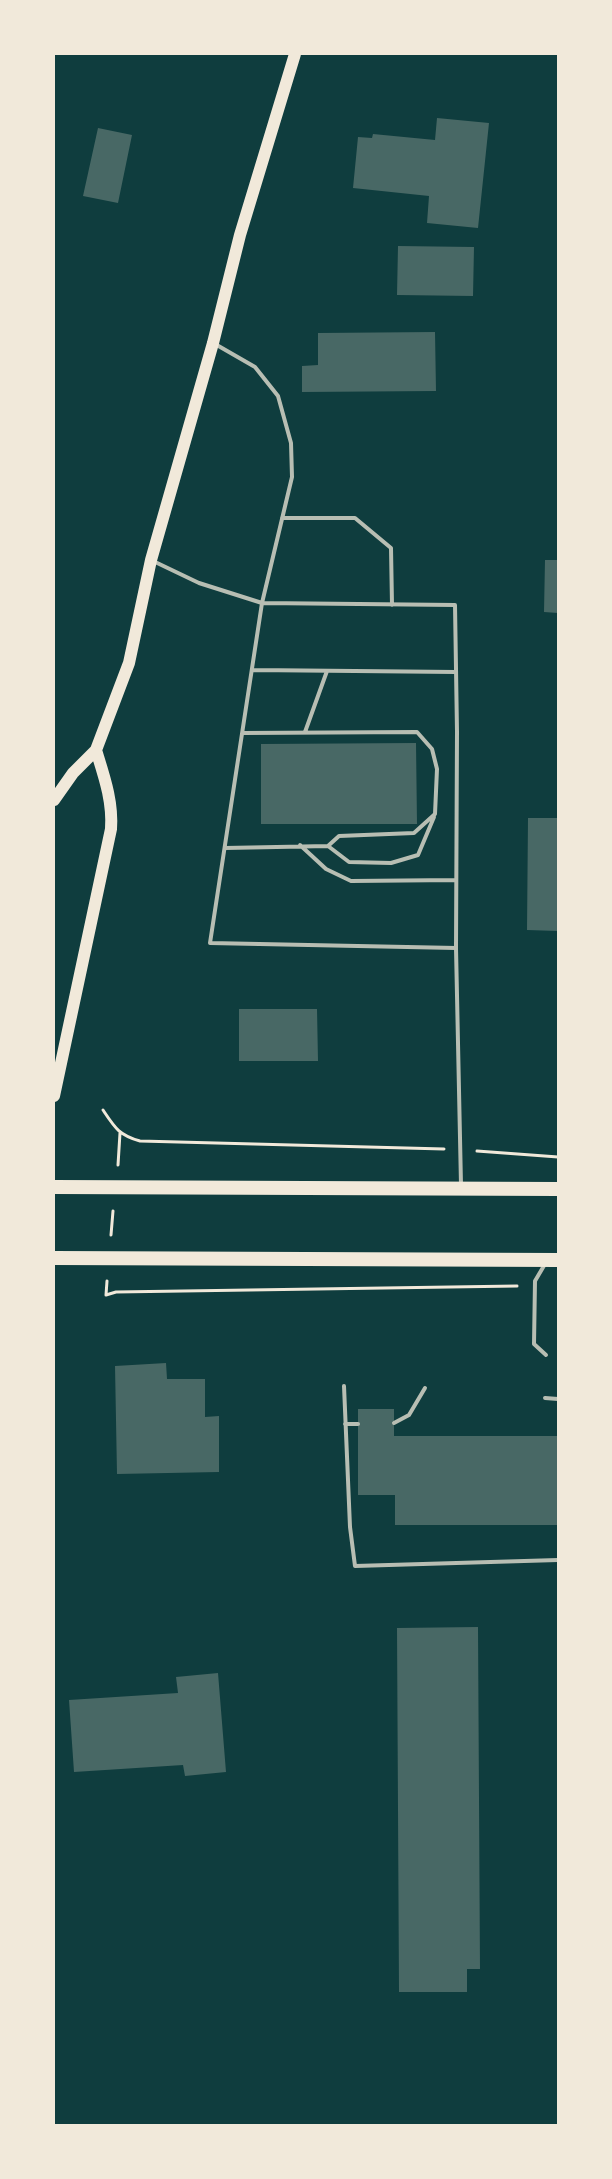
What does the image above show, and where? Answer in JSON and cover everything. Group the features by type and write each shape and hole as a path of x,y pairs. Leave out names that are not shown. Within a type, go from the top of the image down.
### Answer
{"highway":[{"path":"54,1187 558,1189"},
{"path":"54,1258 553,1260"}],"main road":[{"path":"54,800 73,773 96,750 129,663 151,560 213,343 240,235 295,54"},
{"path":"54,1096 111,829 112,813 110,798 96,750"}],"lane":[{"path":"213,343 255,367 278,396 285,419 291,452 292,477 262,603 210,943 456,948"},
{"path":"282,518 355,518 391,548 392,605"},
{"path":"151,560 199,583 262,603 455,605 456,948 461,1189"},
{"path":"253,670 456,672"},
{"path":"305,732 327,671"},
{"path":"224,848 300,845 328,846 349,862 391,862 418,855 435,814 437,769 432,749 417,732 243,732"},
{"path":"328,846 339,836 414,833 435,814"},
{"path":"300,845 326,869 352,881 456,880"},
{"path":"546,1356 534,1344 535,1286 539,1274 553,1260"},
{"path":"344,1386 350,1527 355,1566 558,1560"},
{"path":"394,1423 409,1415 425,1388"},
{"path":"545,1398 558,1399"},
{"path":"345,1424 358,1424"}],"path":[{"path":"103,1110 117,1131 140,1141 460,1150 558,1158"},
{"path":"120,1133 106,1295 116,1292 535,1286"}],"building":[{"path":"437,118 489,123 478,228 427,223 429,196 353,188 358,137 372,138 373,134 435,140"},
{"path":"98,128 132,135 118,203 83,196"},
{"path":"398,246 474,247 473,296 397,295"},
{"path":"435,332 436,391 302,392 302,366 318,365 318,333"},
{"path":"545,560 558,560 558,613 544,612"},
{"path":"416,743 417,824 261,824 261,744"},
{"path":"528,818 558,818 558,931 527,930"},
{"path":"239,1009 317,1009 318,1061 239,1061"},
{"path":"166,1363 167,1379 205,1379 205,1417 219,1416 219,1472 117,1474 115,1366"},
{"path":"358,1409 394,1409 394,1436 558,1436 558,1525 395,1525 395,1495 358,1495"},
{"path":"478,1627 480,1969 467,1969 467,1992 399,1992 397,1628"},
{"path":"218,1673 226,1772 185,1776 183,1765 74,1772 69,1700 178,1693 176,1677"}]}
